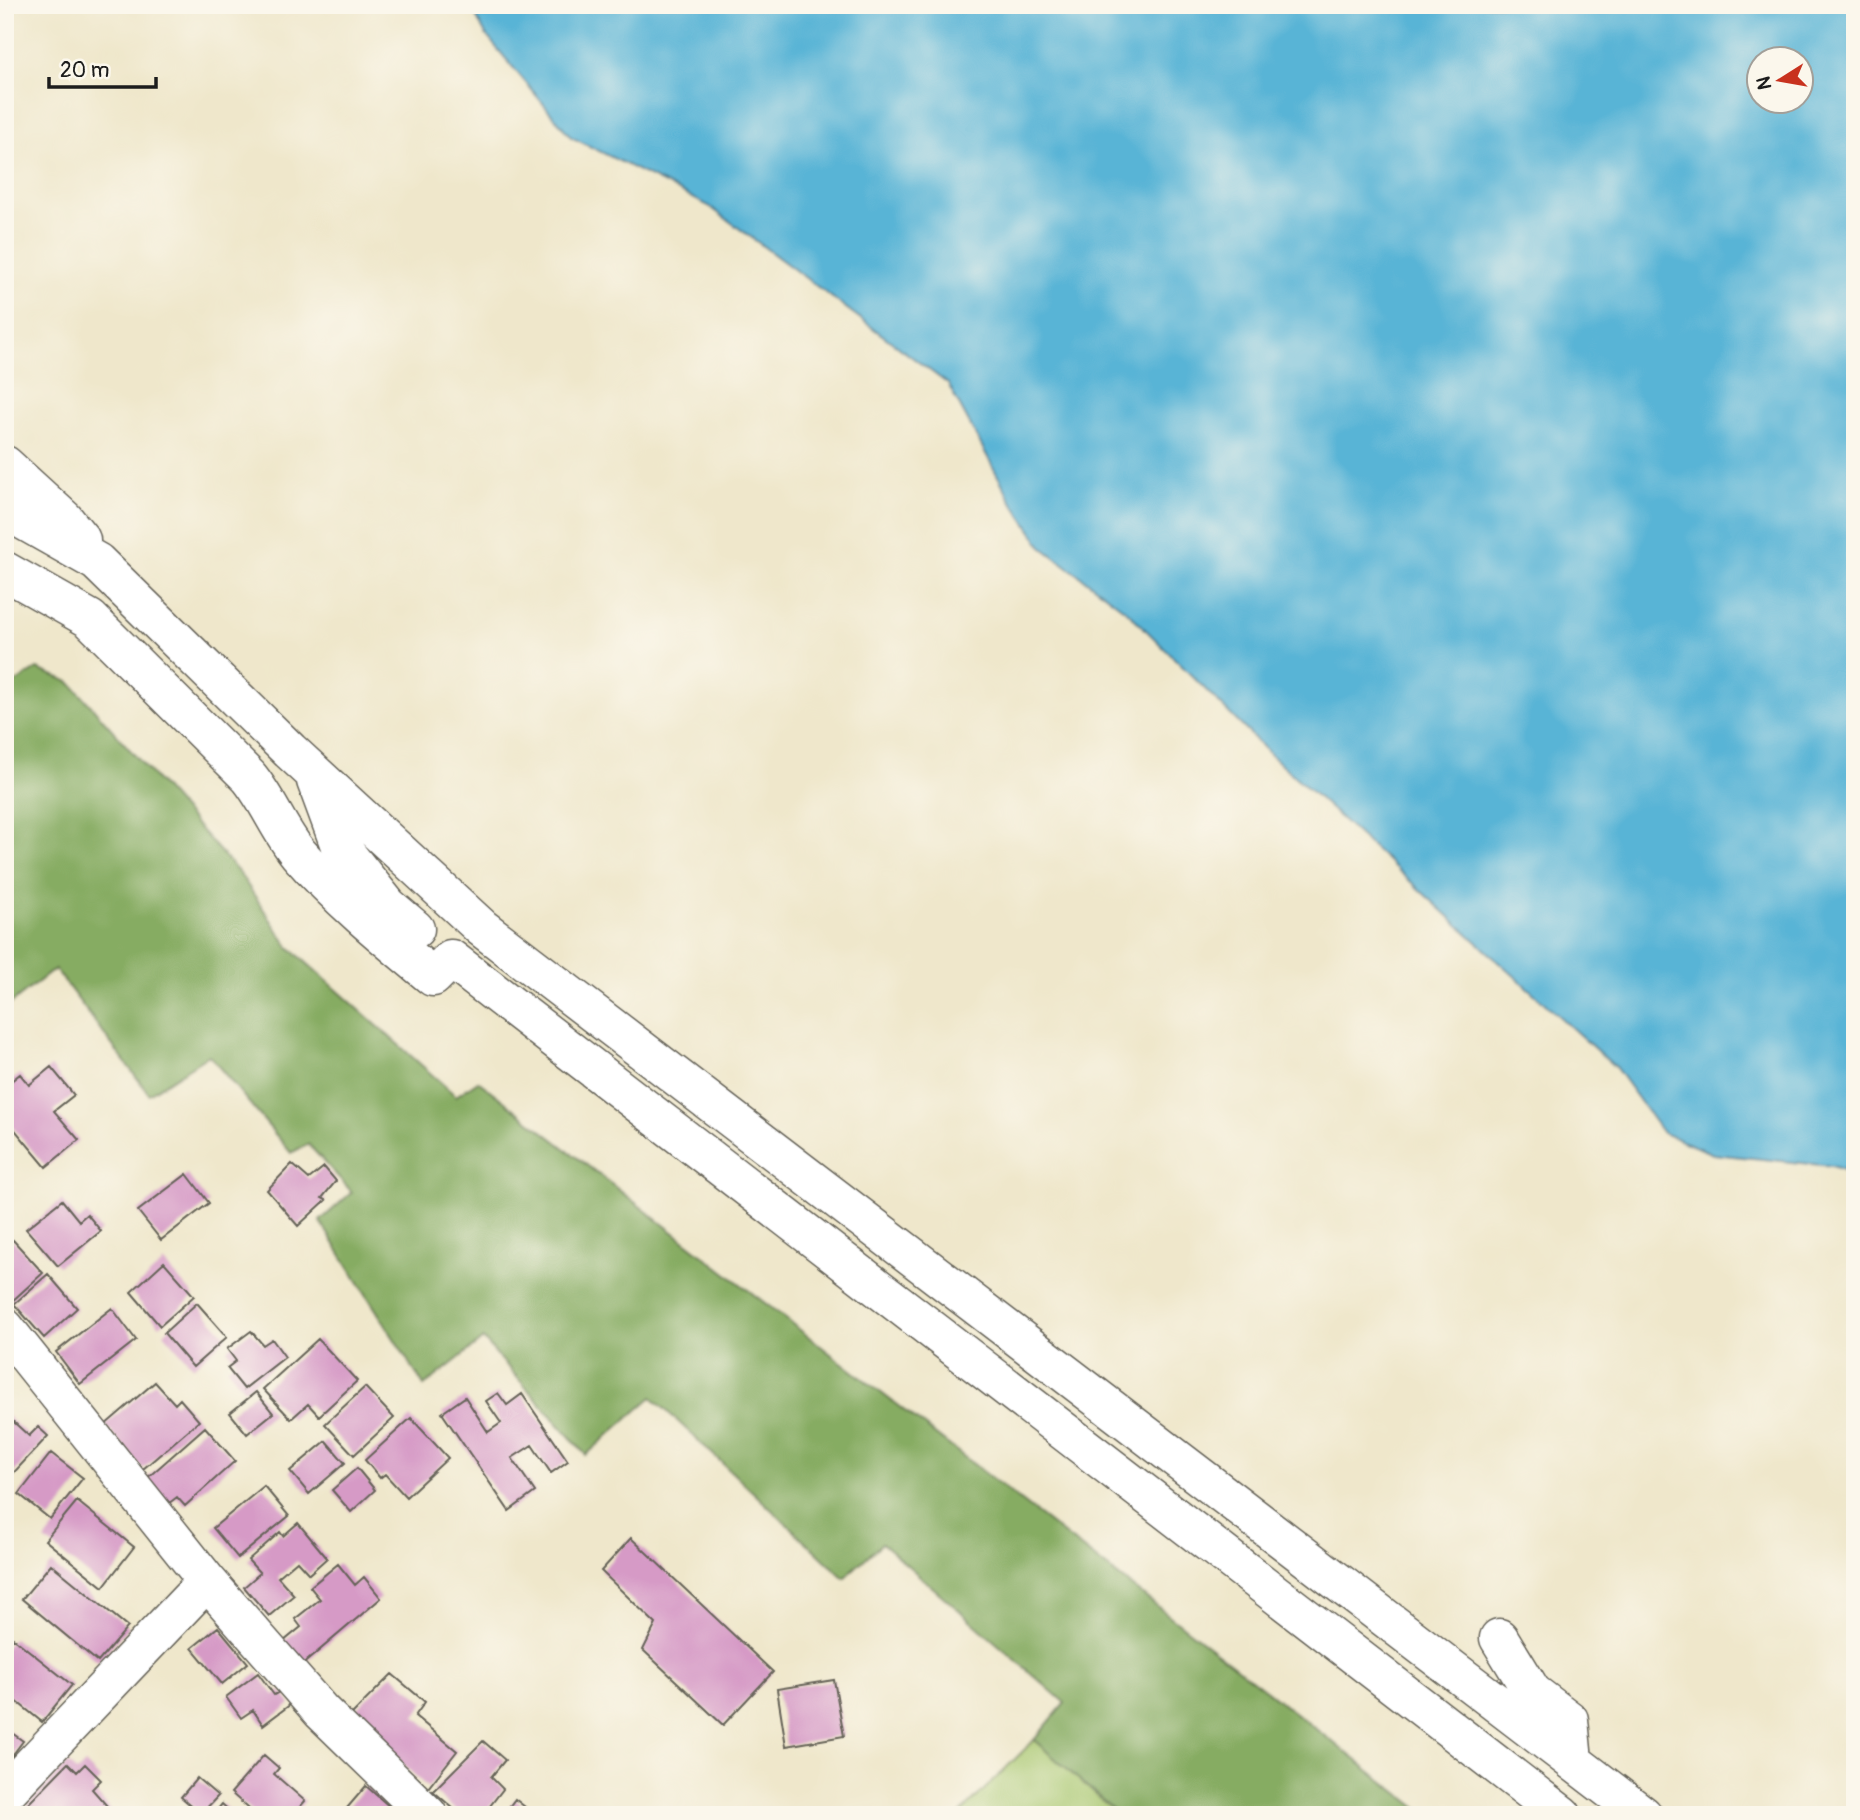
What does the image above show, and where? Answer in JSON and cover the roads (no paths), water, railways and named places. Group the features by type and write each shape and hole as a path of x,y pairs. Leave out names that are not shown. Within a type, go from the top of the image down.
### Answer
{"street":[{"path":"5,466 64,519 97,562 313,774 482,928 1643,1815"},
{"path":"5,510 97,562"},
{"path":"5,571 90,619 249,777 296,851 384,937 433,977 451,959"},
{"path":"313,774 340,846 388,906 451,959 1562,1815"},
{"path":"5,1328 207,1581 321,1711 428,1815"},
{"path":"5,1793 207,1581"},
{"path":"1499,1638 1532,1692 1569,1720 1573,1761"},
{"path":"5,1804 18,1815"}],"water":[{"path":"470,5 1855,5 1855,1174 1832,1166 1713,1154 1663,1133 1616,1068 1269,753 1128,612 1043,548 1011,500 948,384 709,206 571,137 486,35"}]}
